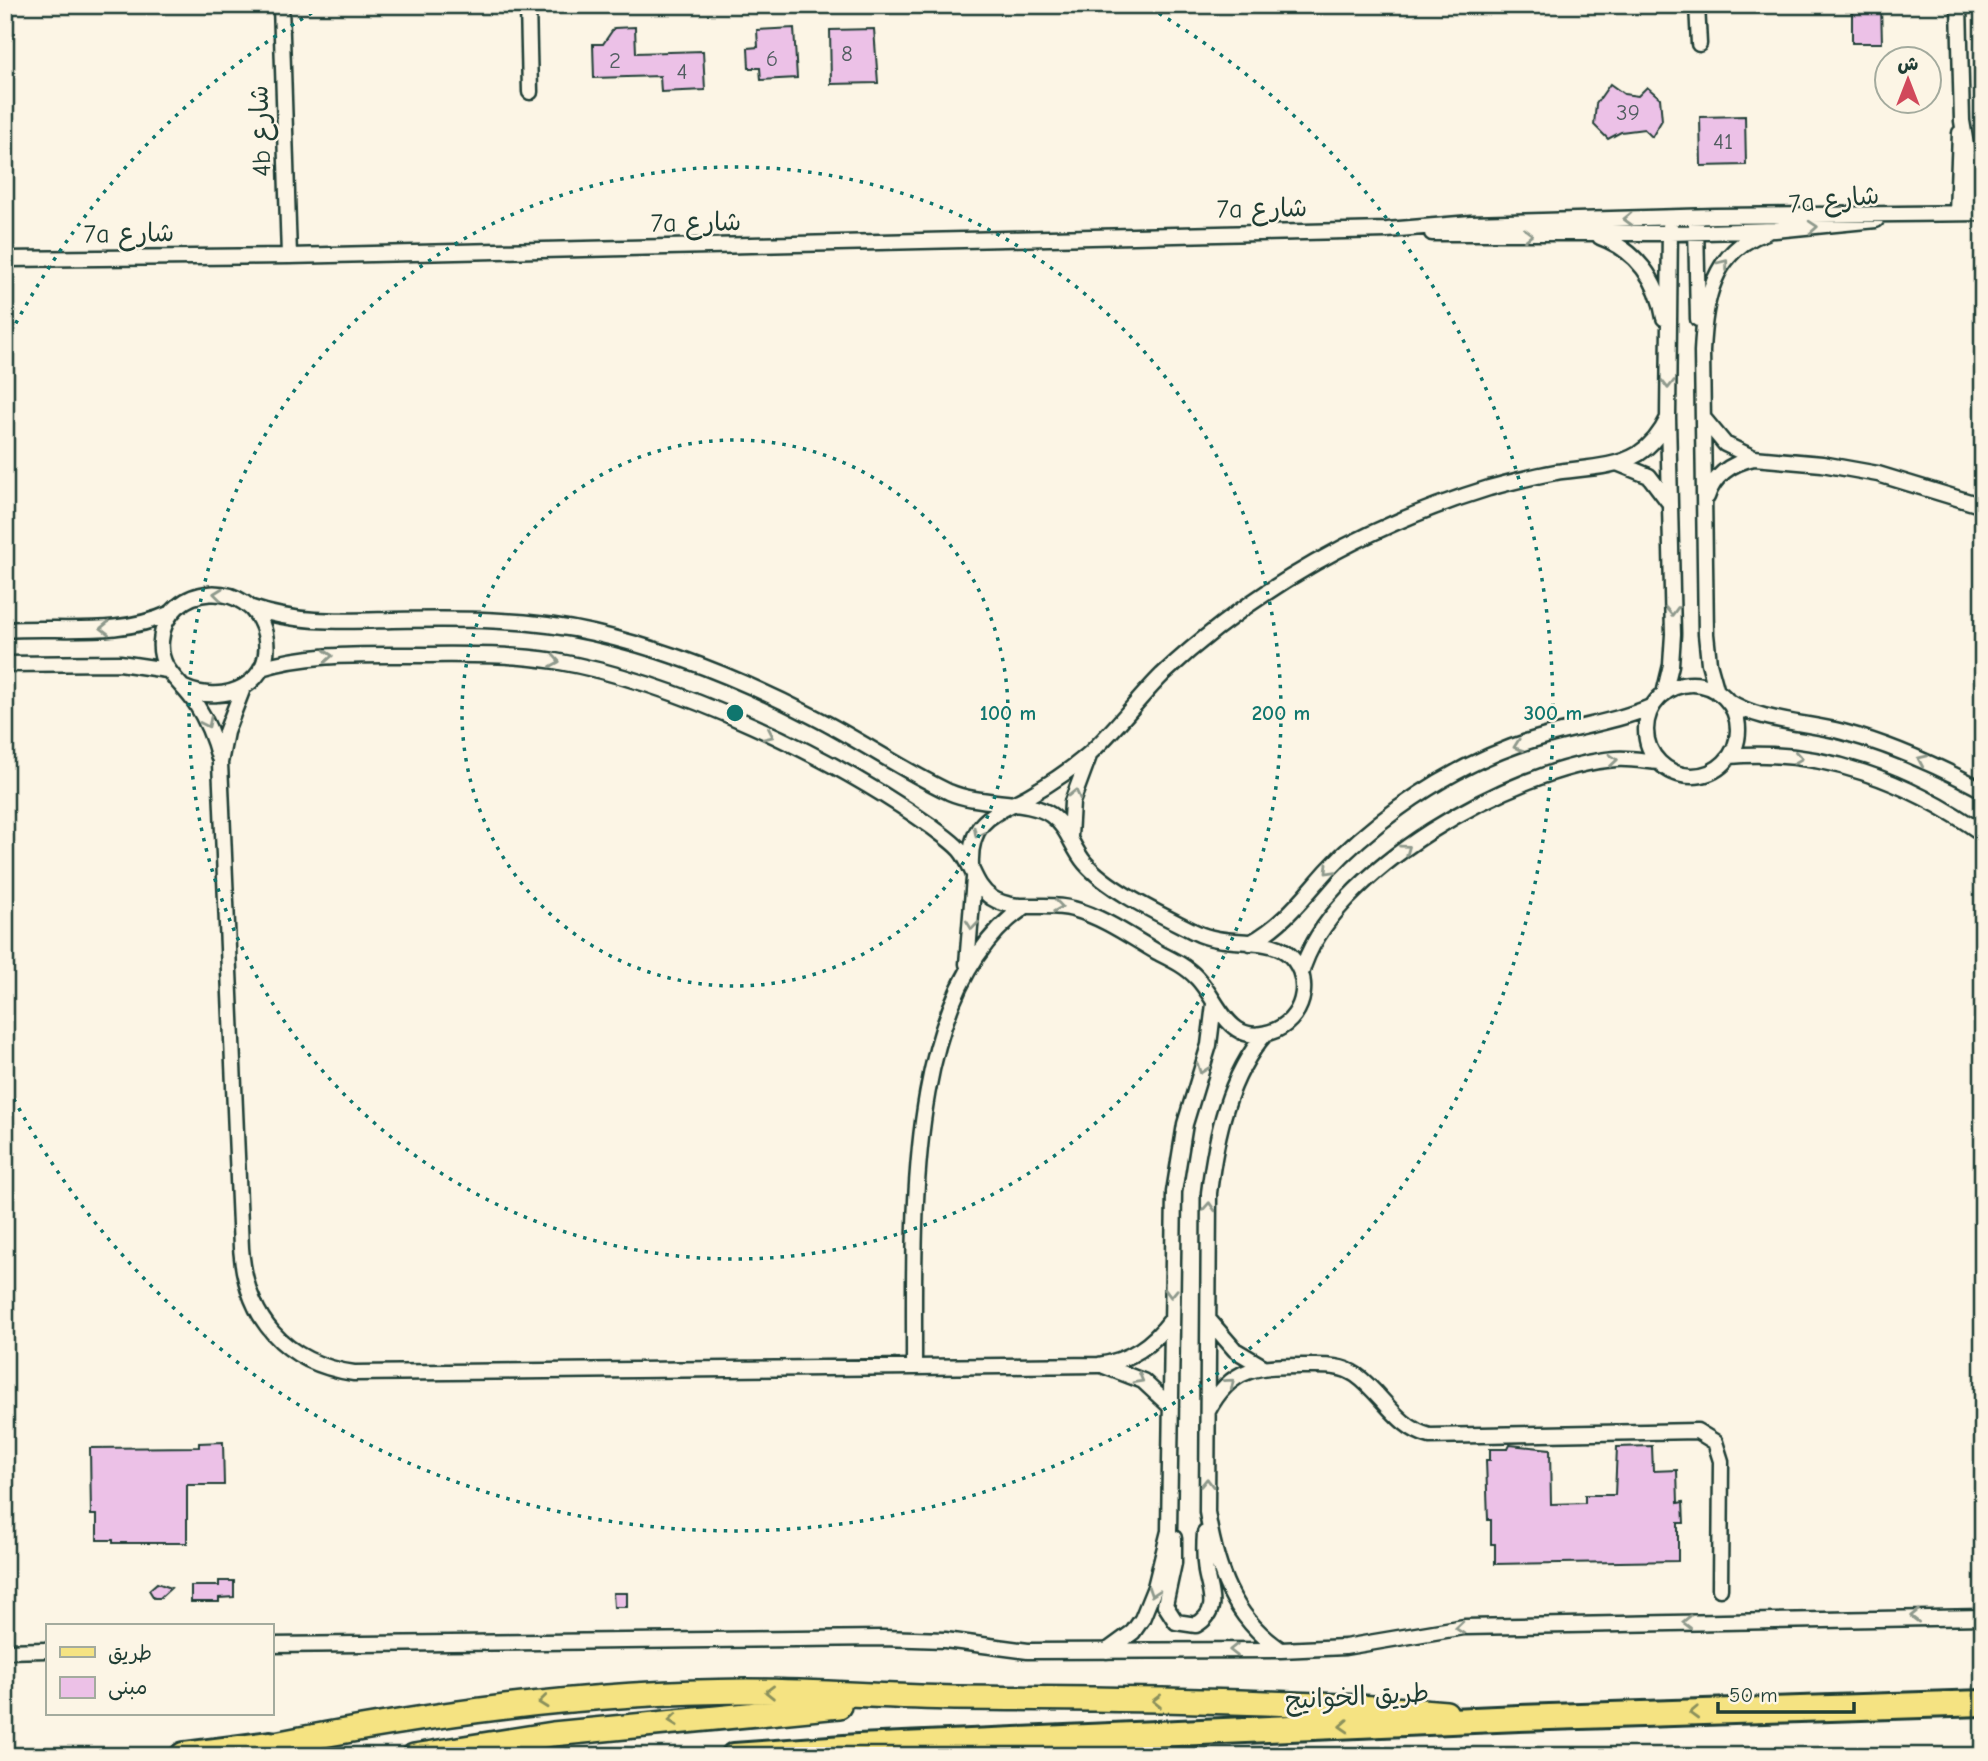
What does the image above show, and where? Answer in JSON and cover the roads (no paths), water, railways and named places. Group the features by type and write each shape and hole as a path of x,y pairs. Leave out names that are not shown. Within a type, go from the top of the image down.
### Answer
{"highway":[{"name":"طريق الخوانيج","path":"734,1756 858,1746 1519,1718 1983,1703"},
{"path":"184,1756 270,1745"}],"main road":[{"path":"244,1756 270,1745 458,1712 635,1695 745,1691 936,1698 1277,1704 1519,1718"},
{"path":"414,1756 644,1723 936,1698"}],"street":[{"name":"4b شارع","path":"281,5 289,256"},
{"path":"527,5 530,92"},
{"path":"1698,5 1699,44"},
{"path":"1959,5 1962,121 1958,150 1970,213"},
{"name":"7a شارع","path":"1387,230 1471,235 1670,233 1696,225 1831,213 1970,213"},
{"name":"7a شارع","path":"5,259 289,256 1387,230 1462,224 1670,218 1696,225 1775,229 1857,223 1909,215"},
{"path":"1664,694 1672,650 1668,418 1670,218"},
{"path":"1696,225 1696,306 1702,352"},
{"path":"1775,229 1747,242 1724,263 1715,276 1705,305 1702,352 1707,648 1722,696 1737,721 1738,733 1730,756 1709,773 1696,776 1682,775 1659,762 1650,750 1647,720 1653,706 1664,694 1690,685 1722,696 1754,714 1807,724 1880,743 1983,790"},
{"path":"1588,234 1616,244 1629,253 1649,275 1662,304 1668,347"},
{"path":"914,1367 915,1232 919,1152 933,1073 965,972 973,872 970,851 978,829 995,812 1052,781 1091,752 1138,699 1212,632 1262,595 1316,561 1373,532 1467,496 1553,473 1615,463 1647,447 1668,418"},
{"path":"1704,419 1725,444 1754,458 1822,464 1878,474 1983,506"},
{"path":"1705,504 1714,482 1722,473 1754,458"},
{"path":"1615,463 1648,476 1670,504"},
{"path":"5,630 118,628 146,623 171,613 196,595 211,592 233,596 252,608 313,621 516,621 606,636 669,656 770,696 953,794 981,802 1038,808 1052,816 1087,865 1110,884 1200,935 1224,942 1262,943 1286,952 1301,974 1304,990 1296,1013 1279,1029 1266,1033 1240,1031 1220,1014 1189,970 1091,915 1060,905 1011,905 996,901 960,850 932,827 827,764 713,708 622,676 549,660 475,655 317,656 261,668"},
{"path":"220,763 226,732 243,688 261,668 266,652 266,636 252,608"},
{"path":"171,613 161,641 167,670 184,688 211,731 220,763 242,1270 258,1313 288,1347 329,1369 354,1373 1099,1365 1122,1360 1142,1350 1171,1320"},
{"path":"5,664 120,663 167,670"},
{"path":"184,688 214,697 243,688"},
{"path":"1249,944 1279,925 1357,842 1399,808 1445,779 1494,755 1545,736 1612,721 1653,706"},
{"path":"1070,839 1077,785 1091,752"},
{"path":"1730,756 1773,755 1806,759 1870,774 1932,801 1983,834"},
{"path":"1301,974 1320,932 1360,887 1395,857 1452,818 1514,787 1557,772 1616,759 1659,762"},
{"path":"965,972 998,928 1027,905"},
{"path":"1214,1003 1209,1045 1194,1091 1178,1158 1174,1192 1171,1512 1174,1563 1165,1605 1169,1615 1186,1626 1205,1620 1213,1602 1204,1560 1208,1512 1208,1223 1213,1162 1222,1122 1239,1073 1266,1033"},
{"path":"1209,1320 1235,1350 1262,1366"},
{"path":"1099,1365 1143,1381 1171,1406"},
{"path":"1208,1411 1214,1399 1233,1379 1262,1366 1346,1369 1362,1380 1406,1425 1430,1436 1687,1430 1707,1435 1714,1442 1721,1461 1720,1589"},
{"path":"1107,1651 1133,1632 1149,1605 1163,1559 1171,1512"},
{"path":"1208,1512 1215,1556 1232,1598 1248,1622 1281,1650"},
{"path":"273,1645 882,1638 945,1640 1028,1651 1281,1650 1345,1647 1464,1627 1983,1617"},
{"path":"5,1651 46,1650"}]}
